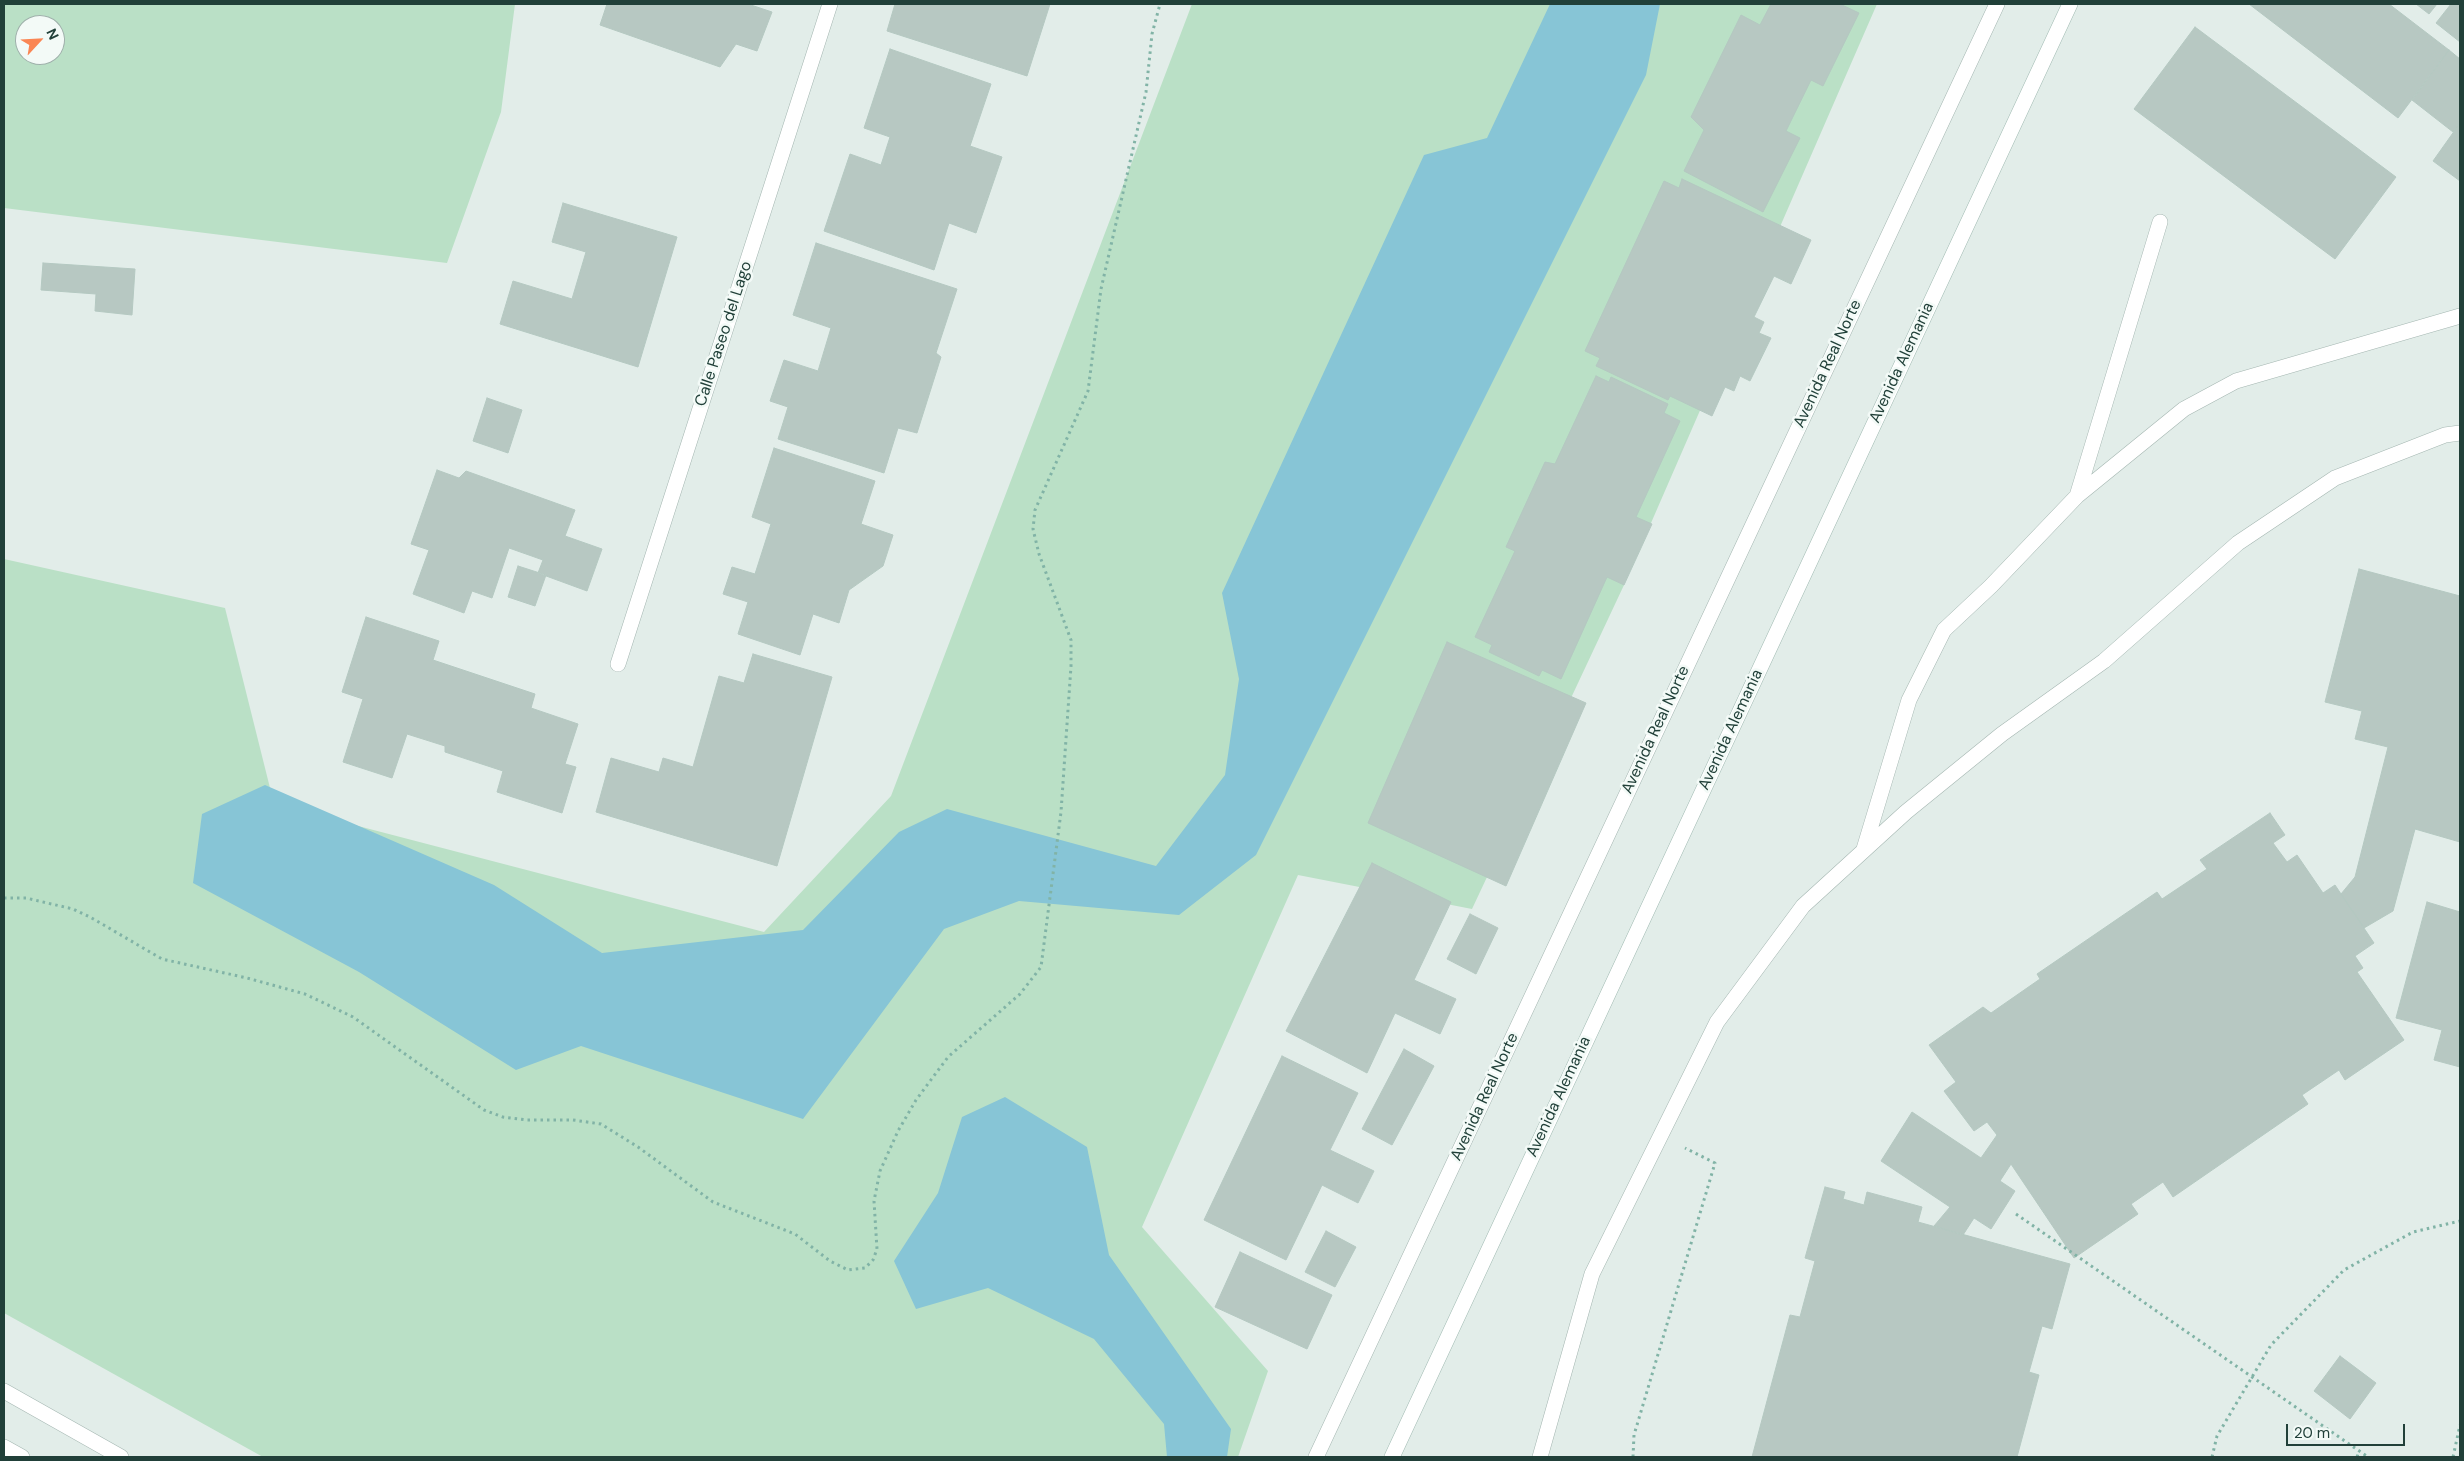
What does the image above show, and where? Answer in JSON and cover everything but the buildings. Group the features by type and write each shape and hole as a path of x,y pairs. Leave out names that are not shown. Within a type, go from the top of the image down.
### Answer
{"street":[{"name":"Calle Paseo del Lago","path":"618,664 830,4"},
{"name":"Avenida Real Norte","path":"1316,1457 1997,4"},
{"name":"Avenida Alemania","path":"1392,1457 2070,4"},
{"path":"2077,496 2160,222"},
{"path":"1864,850 1909,700 1944,630 1991,586 2077,496 2184,409 2236,381 2460,316"},
{"path":"1540,1457 1592,1274 1717,1022 1803,906 1906,812 2002,734 2104,661 2238,543 2335,478 2445,435 2460,433"},
{"path":"4,1391 121,1457"},
{"path":"4,1447 22,1457"}],"path":[{"path":"4,898 26,898 73,909 162,959 247,978 305,994 353,1017 484,1110 503,1117 527,1120 573,1120 601,1124 638,1147 713,1202 795,1234 830,1261 848,1270 865,1268 873,1260 877,1249 874,1201 880,1171 898,1131 916,1100 948,1057 1020,994 1035,978 1041,967 1061,812 1071,666 1071,640 1038,554 1033,529 1035,510 1088,391 1102,289 1146,92 1152,34 1160,4"},
{"path":"1633,1457 1634,1435 1714,1163 1660,1137"},
{"path":"2016,1214 2368,1457"},
{"path":"2212,1457 2217,1436 2271,1344 2344,1270 2414,1232 2460,1221"},
{"path":"2453,1457 2460,1425"},
{"path":"2356,1457 2359,1451"}],"green space":[{"path":"4,4 515,4 501,112 447,263 4,208"},
{"path":"1192,4 1877,4 1624,585 1472,909 1298,875 1142,1227 1268,1371 1238,1457 263,1457 4,1313 4,559 225,608 274,804 764,932 891,796"}],"water":[{"path":"1550,4 1660,4 1646,75 1256,855 1179,915 1019,901 944,929 803,1119 581,1046 516,1070 359,972 193,883 202,814 265,785 494,885 602,953 803,930 899,832 947,809 1156,866 1225,775 1239,679 1222,593 1424,155 1487,138"},
{"path":"1005,1097 1087,1147 1109,1255 1231,1429 1227,1457 1167,1457 1164,1424 1094,1339 988,1288 916,1309 894,1261 938,1193 962,1117"}]}
